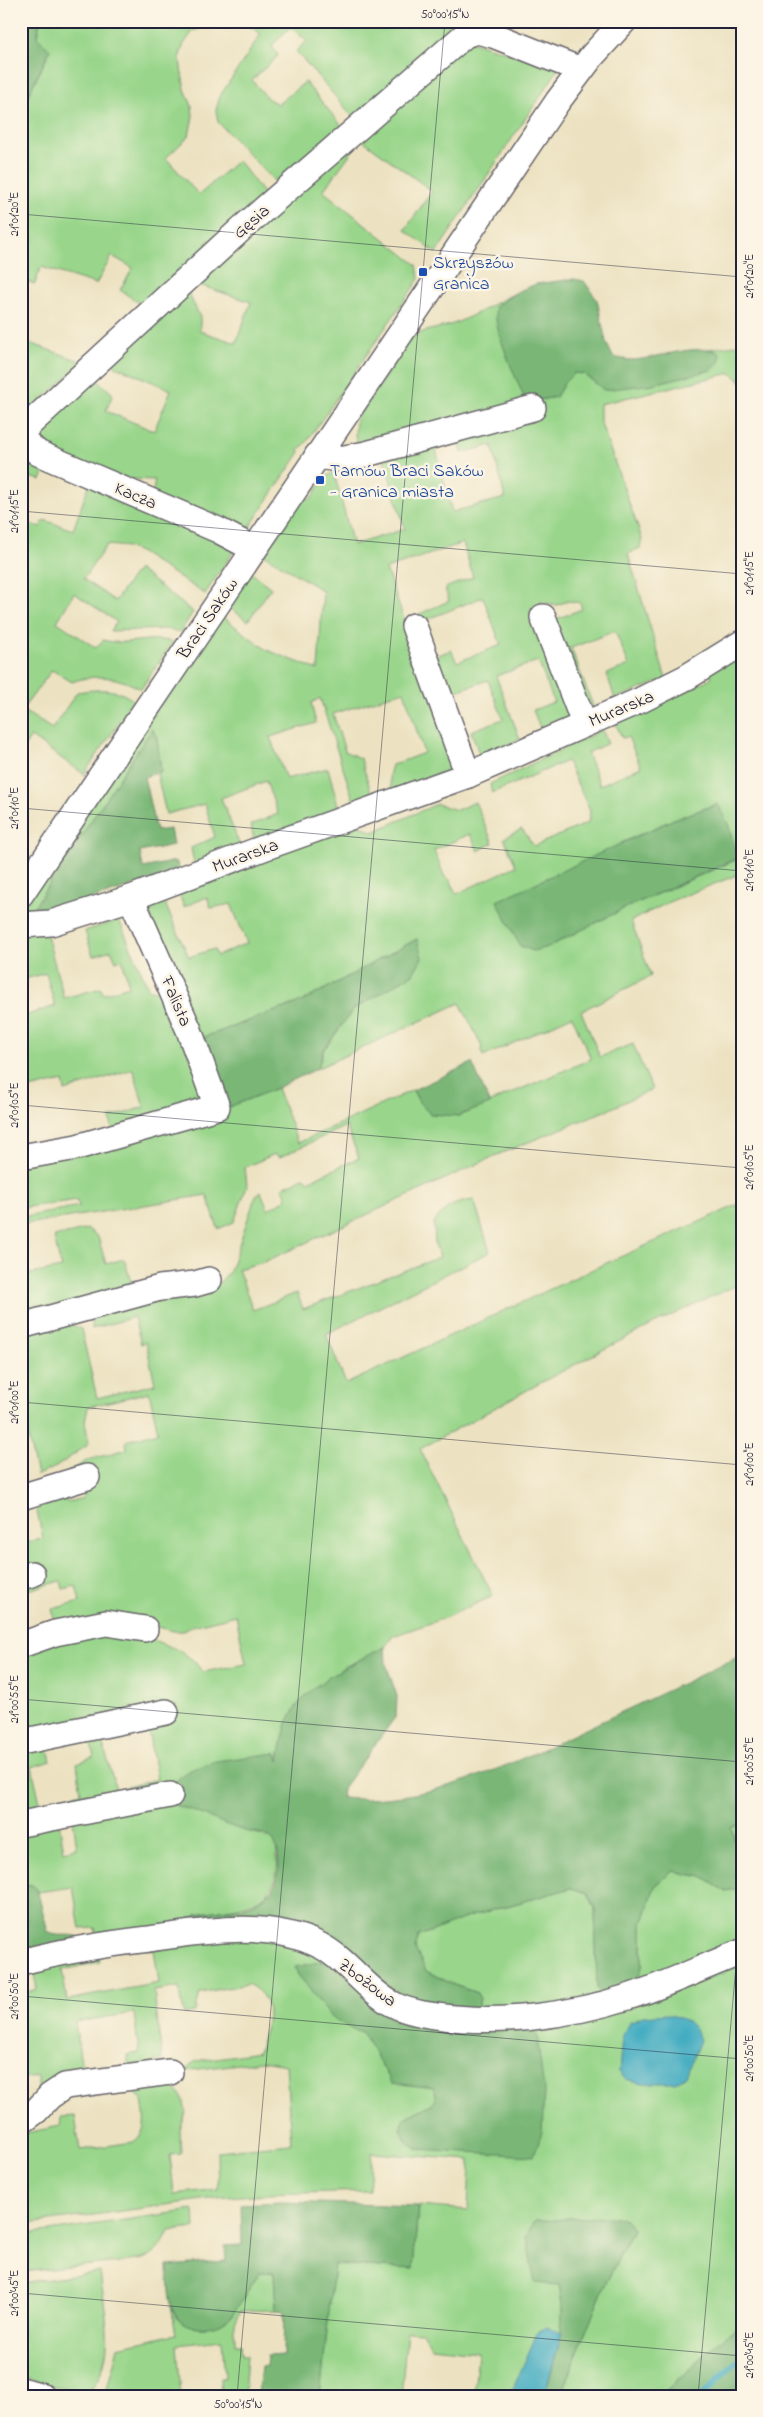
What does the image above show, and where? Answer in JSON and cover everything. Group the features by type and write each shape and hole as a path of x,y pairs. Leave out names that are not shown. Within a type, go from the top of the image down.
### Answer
{"street":[{"name":"Braci Saków","path":"21,894 581,70 624,21"},
{"name":"Gęsia","path":"21,432 240,230 465,35 477,31 493,35 581,70"},
{"path":"317,456 339,459 366,454 533,408"},
{"name":"Kacza","path":"21,438 38,453 218,530 254,549"},
{"path":"543,617 584,723"},
{"path":"414,626 468,775"},
{"name":"Murarska","path":"21,925 51,923 131,898 258,849 468,775 584,723 611,714 679,681 742,643"},
{"name":"Falista","path":"21,1157 77,1147 217,1107 189,1030 131,898"},
{"path":"21,1326 160,1288 195,1284 209,1280"},
{"path":"21,1497 87,1477"},
{"path":"21,1645 55,1633 106,1623 145,1629"},
{"path":"21,1742 166,1712"},
{"path":"21,1824 170,1795"},
{"name":"Zbożowa","path":"21,1962 49,1954 197,1932 244,1929 276,1932 299,1937 322,1947 389,2002 407,2010 436,2016 466,2018 558,2014 600,2005 630,1997 742,1952"},
{"path":"21,2122 36,2111 50,2096 65,2086 170,2072"},
{"path":"21,2390 43,2396"}],"green space":[{"path":"21,21 40,21 37,37 50,50 21,110"},
{"path":"40,21 230,21 208,25 193,31 184,44 180,55 181,68 193,116 189,136 166,158 199,195 238,160 263,193 265,201 142,305 120,290 133,268 112,256 96,284 41,267 35,284 21,280 21,110 50,51 37,37"},
{"path":"242,21 459,21 462,27 354,118 296,51 307,41 290,27 272,46 278,56 252,80 268,99 278,104 305,82 342,126 319,154 309,153 275,182 218,122 216,110 220,96 261,34"},
{"path":"466,40 559,68 436,253 405,230 432,191 361,139 323,191 417,265 419,279 305,444 299,449 300,452 245,534 152,496 155,480 128,479 40,449 39,430 93,379 97,380 113,394 106,411 154,431 171,390 113,365 117,352 187,290 200,317 200,331 236,343 251,302 199,285 195,280"},
{"path":"574,279 584,281 597,300 606,342 613,357 632,360 701,349 720,353 720,361 712,370 653,384 604,390 584,374 574,373 564,383 556,397 526,402 501,340 497,327 496,306 519,291 536,284"},
{"path":"519,291 496,306 512,367 526,402 358,445 355,435 356,419 410,339 420,333 464,319"},
{"path":"21,340 83,362 21,419"},
{"path":"742,344 742,382 731,373 600,404 600,421 642,539 640,548 628,554 666,679 615,699 607,674 629,665 615,631 571,648 593,706 586,710 551,621 582,609 580,603 569,601 556,605 541,602 535,608 573,709 572,716 541,730 533,710 554,702 538,661 496,676 520,739 480,756 471,731 503,719 488,680 445,695 431,658 451,650 457,662 501,645 483,597 418,623 417,615 449,601 445,588 473,577 463,543 386,569 454,759 449,770 392,791 389,776 392,765 424,753 404,691 333,714 345,751 361,759 373,799 355,805 320,698 311,703 316,723 270,737 286,779 328,768 339,809 254,840 251,825 278,814 266,781 221,798 240,846 194,864 191,848 215,837 205,804 166,814 157,774 161,771 157,738 152,729 28,916 21,917 21,908 220,615 267,650 318,670 323,591 263,554 304,494 310,500 325,478 334,472 353,545 405,529 384,459 431,446 436,450 452,512 505,498 492,445 462,453 460,445 451,440 533,401 556,397 564,383 574,373 584,374 605,390 715,350 694,351"},
{"path":"21,459 48,465 41,480 21,475"},
{"path":"90,482 235,549 205,594 141,553 128,547 107,545 83,579 115,601 138,569 193,612 180,632 166,629 110,631 117,622 74,593 57,622 96,648 103,640 111,642 164,640 173,642 141,689 116,679 99,677 72,682 52,670 22,710 52,729 77,692 114,691 128,696 134,701 84,774 31,737 21,751 21,527 25,528 27,523 40,527 44,520 73,530"},
{"path":"250,572 271,588 248,621 227,606"},
{"path":"742,653 742,873 671,901 631,921 651,976 581,1011 600,1057 633,1044 652,1089 612,1108 497,1155 264,1262 238,1269 253,1310 297,1293 303,1309 440,1257 435,1244 434,1223 451,1206 474,1200 490,1252 326,1334 346,1384 602,1265 742,1203 742,1283 619,1341 420,1449 493,1596 447,1617 393,1636 385,1647 341,1669 287,1723 278,1762 276,1754 174,1805 240,1829 263,1835 275,1842 277,1864 275,1880 269,1891 259,1899 246,1905 196,1914 338,1949 477,1993 454,1985 426,1971 415,1949 419,1936 468,1917 571,1888 588,1893 595,1908 597,1989 642,1967 642,1924 655,1886 673,1871 702,1877 725,1891 742,1888 742,2325 724,2337 660,2396 560,2396 602,2291 633,2229 594,2218 544,2220 526,2237 531,2255 559,2285 562,2305 562,2333 555,2329 538,2332 513,2389 513,2396 474,2394 478,2352 431,2347 423,2332 407,2331 401,2396 320,2396 334,2264 413,2269 418,2206 468,2210 470,2160 372,2153 369,2191 265,2194 216,2198 21,2225 21,2134 60,2126 61,2117 75,2116 80,2150 133,2142 138,2138 143,2128 142,2099 134,2092 124,2089 158,2082 159,2087 173,2086 183,2098 186,2113 180,2130 181,2154 170,2155 174,2194 218,2189 217,2151 291,2144 286,2065 262,2061 184,2071 196,2061 258,2052 267,2023 267,2006 264,1998 258,1991 248,1984 200,1993 195,2012 184,2014 179,1987 154,1991 162,2060 155,2061 155,2068 129,2071 127,2055 139,2053 134,2013 75,2022 83,2076 38,2095 38,2076 21,2080 21,1994 37,1989 32,1965 99,1953 100,1962 62,1970 67,2000 159,1983 154,1950 98,1941 95,1928 80,1929 73,1887 38,1892 32,1885 21,1885 21,1829 59,1823 64,1851 77,1848 73,1819 21,1818 21,1747 47,1744 51,1761 32,1767 40,1803 81,1793 77,1763 94,1757 90,1740 86,1736 102,1740 116,1790 157,1779 147,1725 21,1737 21,1653 63,1640 135,1633 181,1651 194,1661 203,1672 246,1664 236,1615 192,1626 184,1631 173,1631 155,1626 56,1626 52,1609 80,1602 76,1586 63,1589 61,1581 21,1592 21,1544 43,1538 35,1503 62,1487 67,1502 83,1498 83,1482 68,1472 88,1460 127,1449 126,1441 158,1432 149,1392 88,1407 85,1421 89,1444 56,1467 37,1475 23,1416 21,1416 21,1332 68,1323 81,1329 97,1398 155,1384 146,1342 141,1344 134,1317 92,1329 92,1316 220,1282 230,1271 256,1195 261,1192 268,1209 287,1199 283,1187 305,1177 308,1181 359,1158 346,1126 280,1157 275,1154 245,1167 247,1186 234,1222 218,1229 207,1195 21,1225 21,1218 79,1206 77,1200 21,1208 21,1161 219,1110 277,1088 298,1143 413,1090 419,1102 458,1116 591,1059 572,1016 483,1057 481,1044 460,1003 318,1068 323,1051 353,1010 413,974 417,939 303,1001 199,1039 145,902 161,895 189,957 214,949 217,956 247,943 231,904 211,908 207,897 184,907 177,889 356,823 373,832 437,804 457,810 475,802 493,843 478,851 470,834 434,850 444,876 451,881 456,894 516,866 504,838 522,829 534,846 588,823 590,811 567,761 492,793 490,784 602,730 608,743 587,753 600,785 641,767 628,737 622,738 616,724 697,686 712,677 709,672","holes":["717,804 728,824 738,859 625,908 548,947 621,843 674,819"]},
{"path":"152,729 157,738 161,771 144,777 156,831 170,829 173,845 140,852 143,868 176,861 180,871 35,917 28,916"},
{"path":"718,804 728,824 738,858 625,908 548,947 533,951 520,946 497,901 674,819"},
{"path":"119,920 149,990 160,991 212,1105 113,1133 110,1118 144,1107 133,1069 65,1091 63,1081 21,1091 21,1017 55,1006 46,973 21,980 21,930 46,932 64,998 101,988 103,994 129,986 122,959 116,961 111,950 93,956 85,931"},
{"path":"417,939 422,958 413,974 353,1010 323,1051 318,1068 277,1088 224,1109 199,1039 303,1001"},
{"path":"472,1063 490,1104 458,1116 430,1114 419,1102 413,1090"},
{"path":"88,1229 98,1237 106,1264 124,1259 132,1285 21,1318 21,1276 61,1268 54,1237"},
{"path":"385,1647 386,1664 397,1696 396,1716 343,1788 342,1798 375,1799 408,1795 472,1778 534,1753 742,1655 742,1824 731,1828 742,1862 742,1888 725,1891 702,1877 673,1871 655,1886 642,1924 642,1967 635,1989 606,1998 597,1989 595,1907 588,1893 571,1888 468,1917 419,1936 415,1949 426,1971 454,1985 477,1993 480,1999 477,2009 440,2005 407,1996 382,1986 338,1949 186,1921 203,1913 247,1906 267,1895 276,1883 279,1861 276,1846 268,1836 248,1832 174,1805 170,1786 188,1771 216,1761 276,1753 279,1761 287,1723 294,1709 304,1697 329,1677"},
{"path":"742,1824 742,1862 731,1828"},
{"path":"21,1885 32,1885 37,1889 48,1932 56,1935 79,1937 21,1957"},
{"path":"329,1960 367,1995 527,2024 537,2035 544,2091 542,2131 534,2156 417,2149 406,2141 400,2129 403,2119 433,2103 436,2095 434,2088 392,2083 362,2032 340,2023 325,2010 298,1975 295,1967"},
{"path":"280,2202 418,2206 413,2269 334,2264 320,2396 258,2394 261,2367 266,2366 267,2356 283,2355 284,2311 276,2310 274,2273 260,2272 231,2316 213,2326 188,2325 180,2320 175,2314 169,2296 168,2266 226,2261 225,2246 242,2245 241,2204"},
{"path":"194,2210 195,2228 169,2231 164,2242 151,2256 139,2260 21,2272 21,2235"},
{"path":"616,2217 626,2221 633,2229 602,2291 560,2396 544,2396 559,2341 562,2314 561,2299 559,2285 535,2283 526,2237 534,2221"},
{"path":"268,2271 274,2273 276,2310 240,2311 235,2323 235,2344 240,2344 241,2355 247,2355 244,2396 221,2396 220,2378 225,2378 222,2340 177,2345 181,2396 105,2396 118,2347 176,2334 171,2306 177,2319 229,2319 260,2272"},
{"path":"100,2272 107,2335 104,2366 98,2380 88,2391 54,2387 21,2377 21,2283"},
{"path":"742,2325 742,2396 660,2396 724,2337"}],"water":[{"path":"667,2014 688,2022 700,2040 686,2076 675,2083 641,2083 626,2079 619,2071 622,2037 629,2022 643,2016"},
{"path":"547,2327 562,2333 544,2396 513,2396 513,2389 538,2331"}],"waterway":[{"path":"702,2396 742,2356"}],"place":[{"name":"Skrzyszów Granica","path":"423,272"},
{"name":"Tarnów Braci Saków - Granica miasta","path":"320,480"}]}
